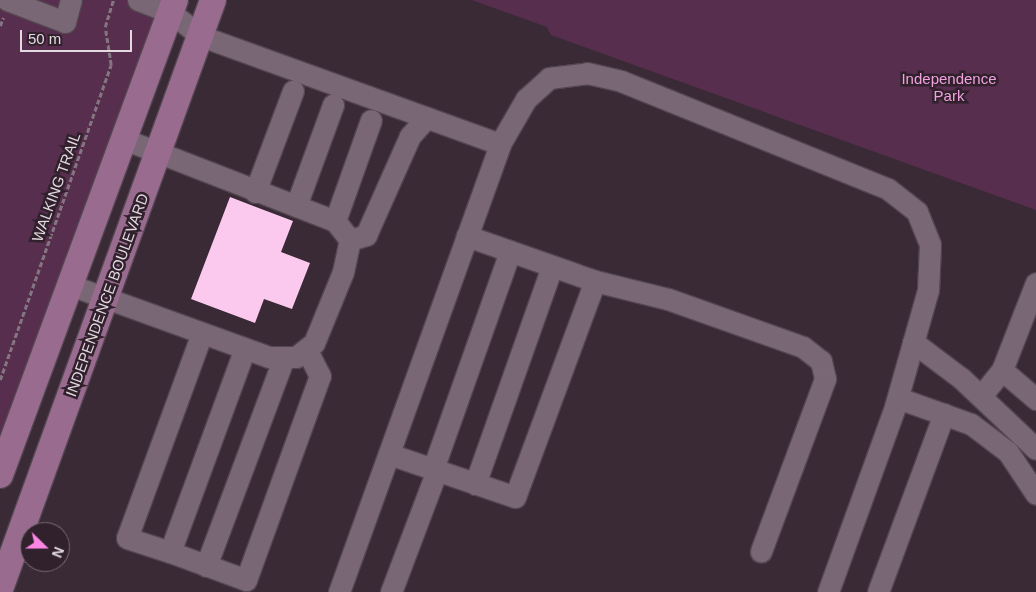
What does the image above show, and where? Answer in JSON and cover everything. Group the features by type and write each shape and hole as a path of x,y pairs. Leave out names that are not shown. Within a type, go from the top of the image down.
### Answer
{"main road":[{"name":"INDEPENDENCE BOULEVARD","path":"0,589 202,36 213,0"},
{"path":"0,476 172,6"}],"street":[{"path":"9,0 65,22 72,0"},
{"path":"138,0 172,6 202,36 500,144"},
{"path":"339,592 500,144 526,99 549,78 587,72 621,81 888,189 917,212 930,245 928,290 898,398 828,592"},
{"path":"255,192 292,91"},
{"path":"296,206 333,105"},
{"path":"350,240 366,234 410,136 427,117"},
{"path":"335,220 371,120"},
{"path":"70,285 245,348 284,357 296,357 314,343 343,272 350,240 335,220 255,192 124,139"},
{"path":"467,236 595,281 668,299 803,347 821,361 825,379 761,551"},
{"path":"391,592 510,251"},
{"path":"475,484 552,266"},
{"path":"389,454 515,497 595,281"},
{"path":"981,396 1002,370 1036,284"},
{"path":"202,333 127,538 246,580 320,376 306,349"},
{"path":"913,342 981,396 1036,449"},
{"path":"170,552 245,348"},
{"path":"206,566 284,357"},
{"path":"1002,370 1036,399"},
{"path":"898,398 971,424 1008,452 1036,494"},
{"path":"878,592 944,414"}],"path":[{"name":"WALKING TRAIL","path":"0,380 111,65 104,27 114,0"}],"green space":[{"path":"0,0 166,0 0,463"},
{"name":"Independence Park","path":"472,0 1036,0 1036,210 551,35 547,27"}],"building":[{"path":"230,197 293,221 281,252 310,263 292,309 264,299 255,323 191,299"}]}
